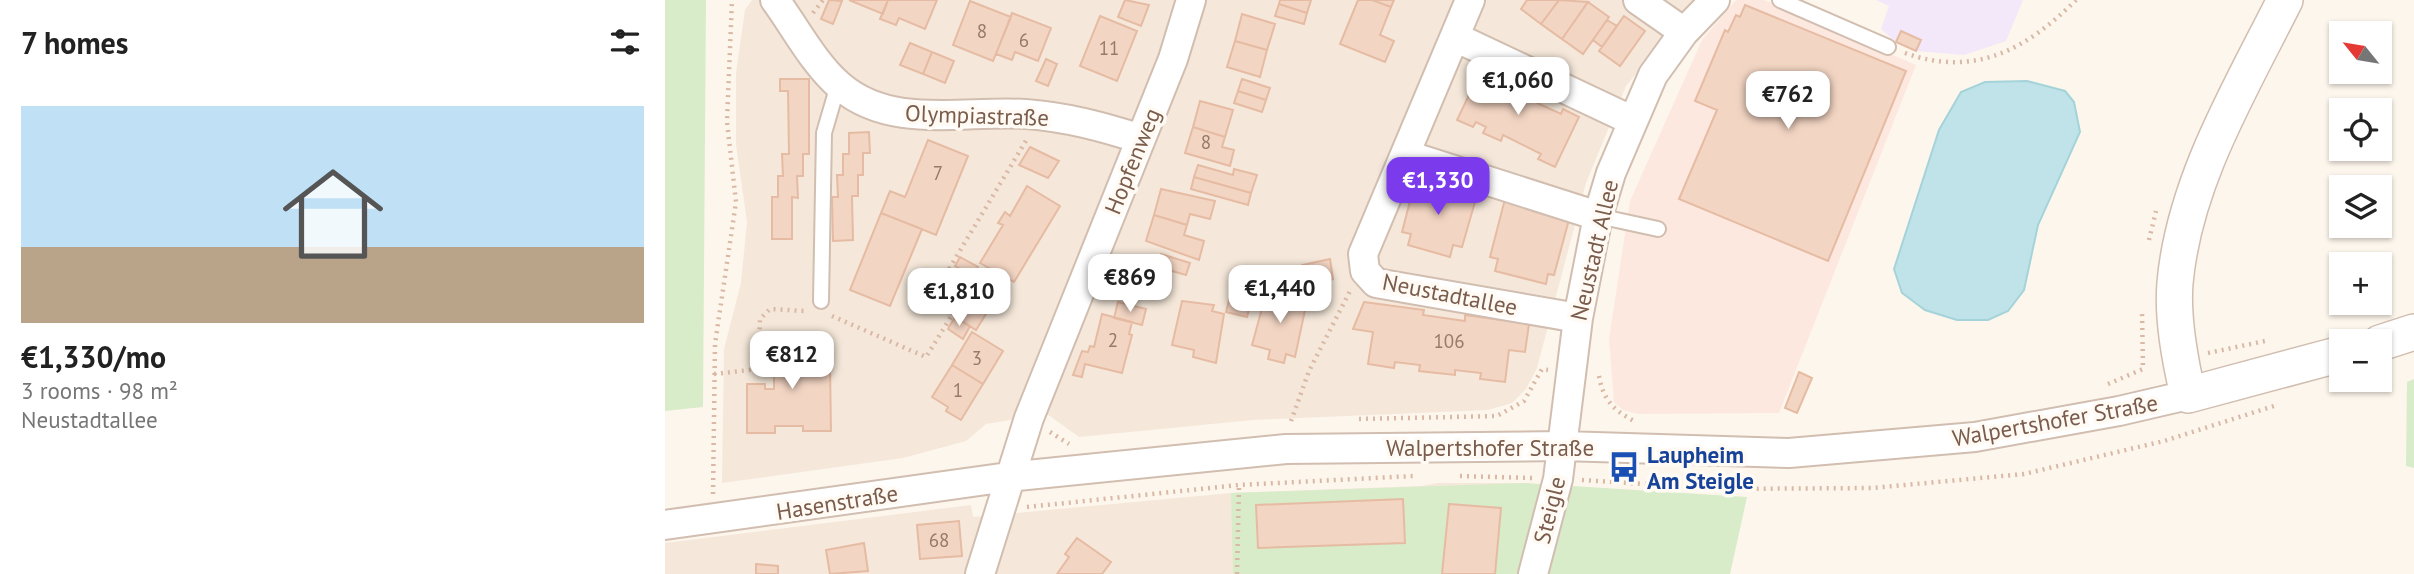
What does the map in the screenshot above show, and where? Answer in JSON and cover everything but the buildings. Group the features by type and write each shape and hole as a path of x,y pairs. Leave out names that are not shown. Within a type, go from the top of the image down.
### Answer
{"street":[{"name":"Olympiastraße","path":"775,0 838,85 862,101 906,114 1024,114 1070,118 1141,139"},
{"name":"Hopfenweg","path":"981,574 1008,477 1029,418 1173,59 1191,0"},
{"name":"Neustadtallee","path":"1470,0 1407,155 1363,254 1365,271 1376,283 1578,318"},
{"path":"1638,0 1683,32"},
{"name":"Neustadt Allee","path":"1563,446 1578,318 1598,216 1631,120 1653,75 1683,32 1715,0"},
{"path":"2188,395 2180,359 2175,285 2185,220 2217,136 2285,0"},
{"path":"1455,37 1631,120"},
{"path":"1407,155 1598,216"},
{"path":"2392,339 2414,332"},
{"name":"Walpertshofer Straße","path":"1008,477 1286,449 1563,446 1789,453 1975,437 2119,411 2329,357"},
{"name":"Steigle","path":"1533,574 1558,479 1563,446"},
{"name":"Hasenstraße","path":"665,525 1008,477"}],"lane":[{"path":"1780,0 1888,47"},
{"path":"821,306 824,133 838,85"},
{"path":"1598,216 1658,229"}],"path":[{"path":"713,519 715,344 736,202 727,122 728,33 732,0"},
{"path":"1888,47 1939,63 1970,63 2004,53 2039,34 2076,0"},
{"path":"715,374 758,369 760,319 770,309 821,306 926,357 972,283 949,270 1027,140 1024,114"},
{"path":"2148,248 2151,224 2161,200"},
{"path":"1291,421 1309,372 1352,287 1365,271"},
{"path":"2096,387 2143,369 2142,307"},
{"path":"1570,372 1598,372 1602,393 1616,411 1636,421"},
{"path":"1237,574 1239,485"}],"shaded area":[{"path":"752,0 1696,0 1626,86 1586,183 1537,368 1526,389 1512,403 1488,410 1253,420 1079,437 1047,414 986,424 966,441 903,458 722,483 724,349 741,283 747,222 736,145 736,73 745,10"},
{"path":"1736,0 1764,0 1916,65 1779,413 1638,414 1623,410 1614,402 1609,339 1630,201 1702,40"},
{"path":"1876,0 2023,0 2006,41 1964,55 1916,51 1896,42 1881,29 1889,6"},
{"path":"1437,483 1523,483 1700,495 1679,574 665,574 665,543 971,505 973,517 1231,493 1422,486"}],"green space":[{"path":"665,0 706,0 703,407 665,411"},
{"path":"2414,379 2414,468 2406,466 2407,382"},
{"path":"1523,483 1747,497 1730,574 1233,574 1231,493"}],"water":[{"path":"2027,81 2065,91 2074,102 2080,132 2038,225 2024,290 2008,311 1988,320 1957,320 1925,310 1902,293 1894,269 1939,130 1961,92 1985,82"}],"place":[{"name":"Laupheim Am Steigle","path":"1624,467"}]}
